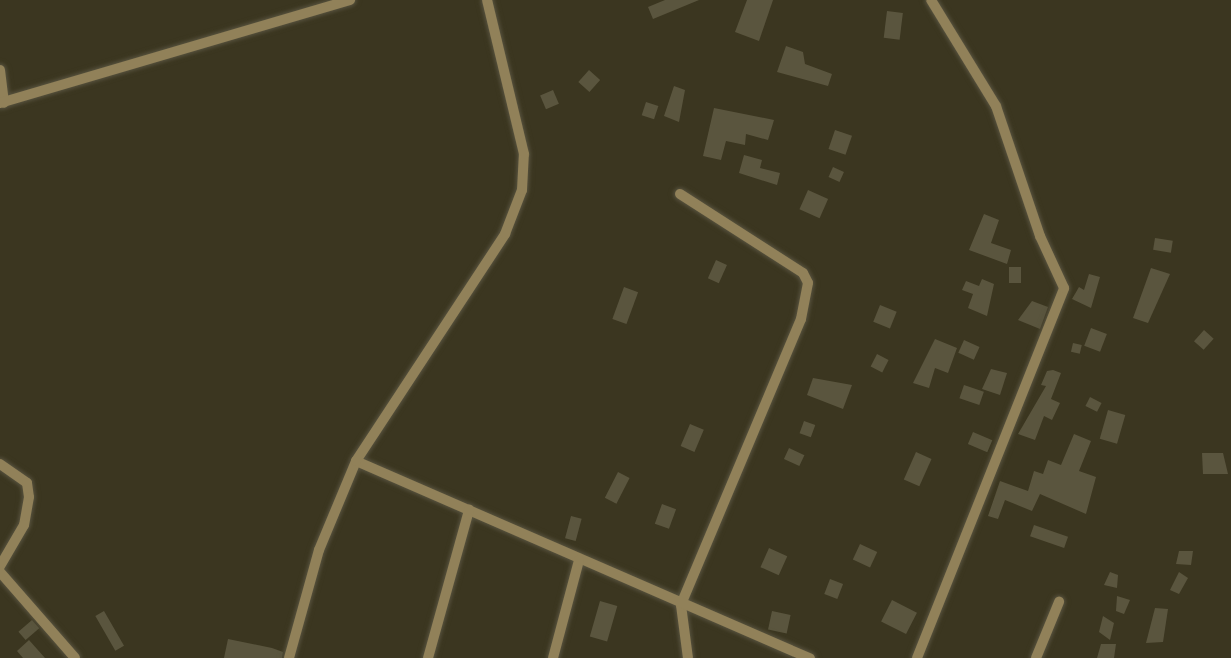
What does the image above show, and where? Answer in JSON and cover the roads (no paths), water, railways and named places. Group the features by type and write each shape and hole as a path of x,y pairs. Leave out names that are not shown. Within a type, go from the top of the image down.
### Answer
{"street":[{"path":"0,70 2,103 350,0"},
{"path":"289,658 319,550 356,461 505,234 522,190 524,154 487,0"},
{"path":"917,658 1065,288 1040,236 996,106 963,44 931,0"},
{"path":"680,194 803,273 808,283 790,346 681,605 688,658"},
{"path":"356,461 681,605 810,658"},
{"path":"0,464 27,483 30,497 24,525 0,566"},
{"path":"428,658 468,510"},
{"path":"553,658 579,560"},
{"path":"0,572 75,658"},
{"path":"1036,658 1059,602"}]}
